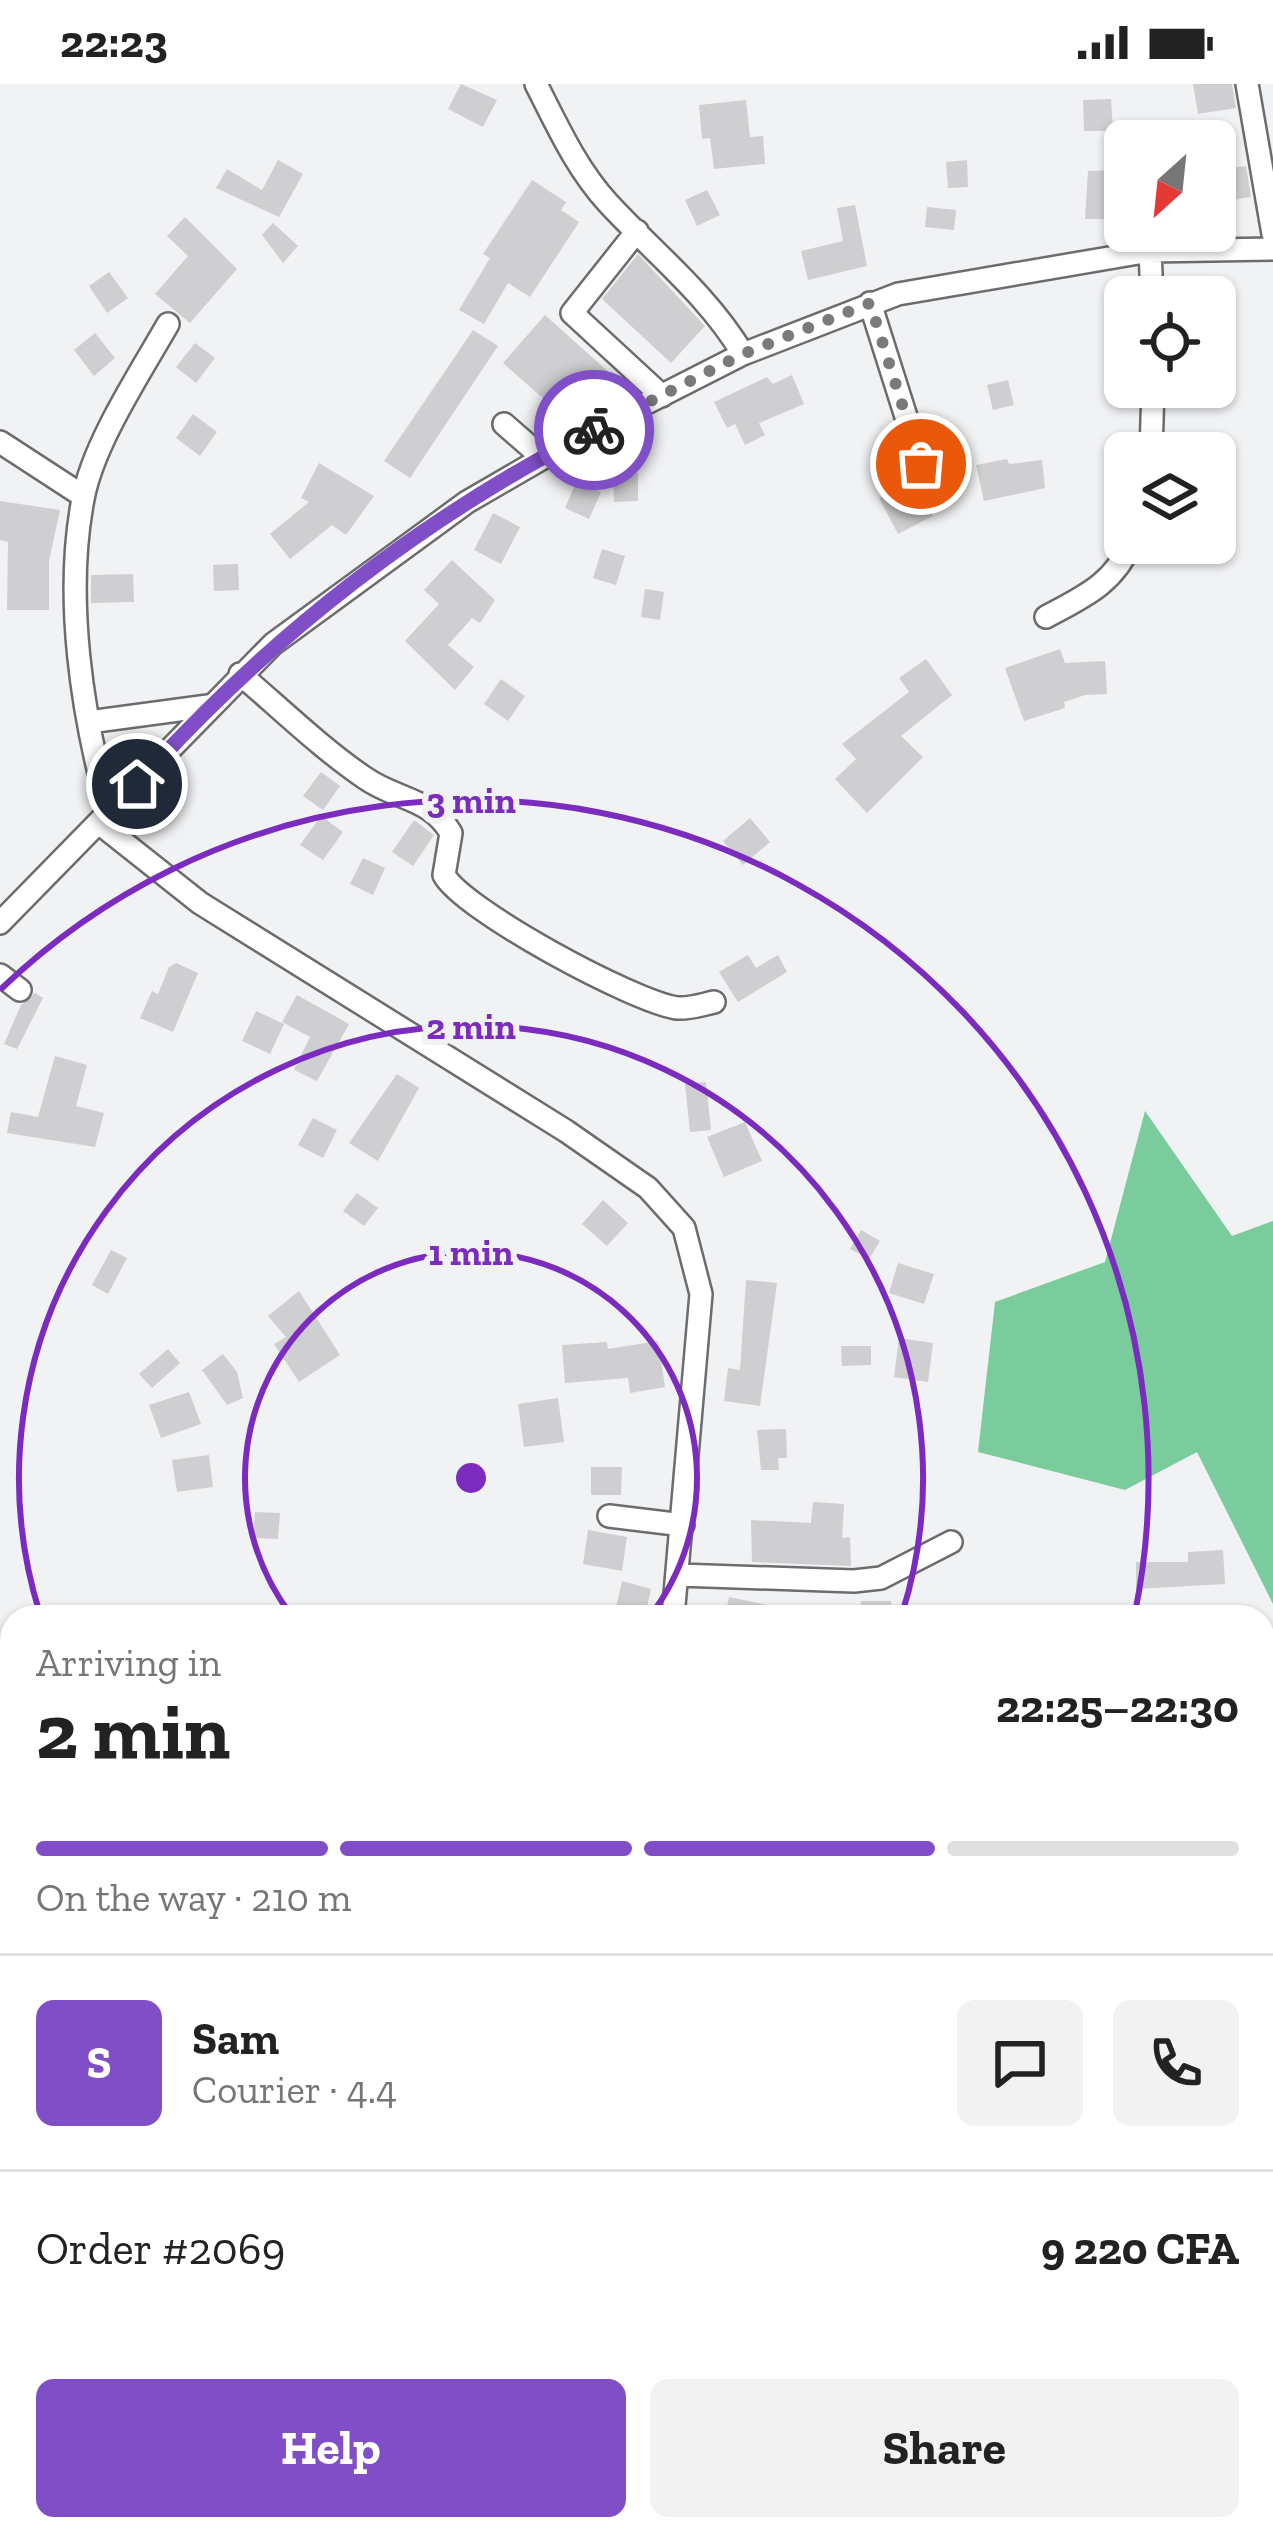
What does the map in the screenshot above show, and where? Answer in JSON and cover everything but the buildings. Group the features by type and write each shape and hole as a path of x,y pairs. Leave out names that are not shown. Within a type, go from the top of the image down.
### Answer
{"street":[{"path":"536,84 577,162 720,316 743,354"},
{"path":"1247,84 1273,234"},
{"path":"637,231 572,314 662,396"},
{"path":"1236,249 1273,249"},
{"path":"0,923 240,674 383,561 467,502 743,354 870,303 986,275 1137,252"},
{"path":"870,303 921,464"},
{"path":"168,324 129,393 83,496 77,610 104,817 218,915 566,1131 648,1188 684,1228 701,1294 675,1605"},
{"path":"504,424 544,458"},
{"path":"0,442 83,496"},
{"path":"1046,617 1101,588 1122,564"},
{"path":"240,674 365,778 432,808 451,833 444,875 466,901 597,976 673,1007 714,1002"},
{"path":"89,722 208,706"},
{"path":"0,975 20,990"},
{"path":"609,1516 683,1526"},
{"path":"679,1575 854,1581 881,1577 951,1542"}],"green space":[{"path":"1145,1111 1232,1236 1273,1221 1273,1604 1197,1452 1125,1490 978,1452 995,1302 1105,1262"}],"way so far":[{"path":"594,430 743,354 870,303 921,464"}],"route":[{"path":"137,784 273,644 467,502 594,430"}]}
